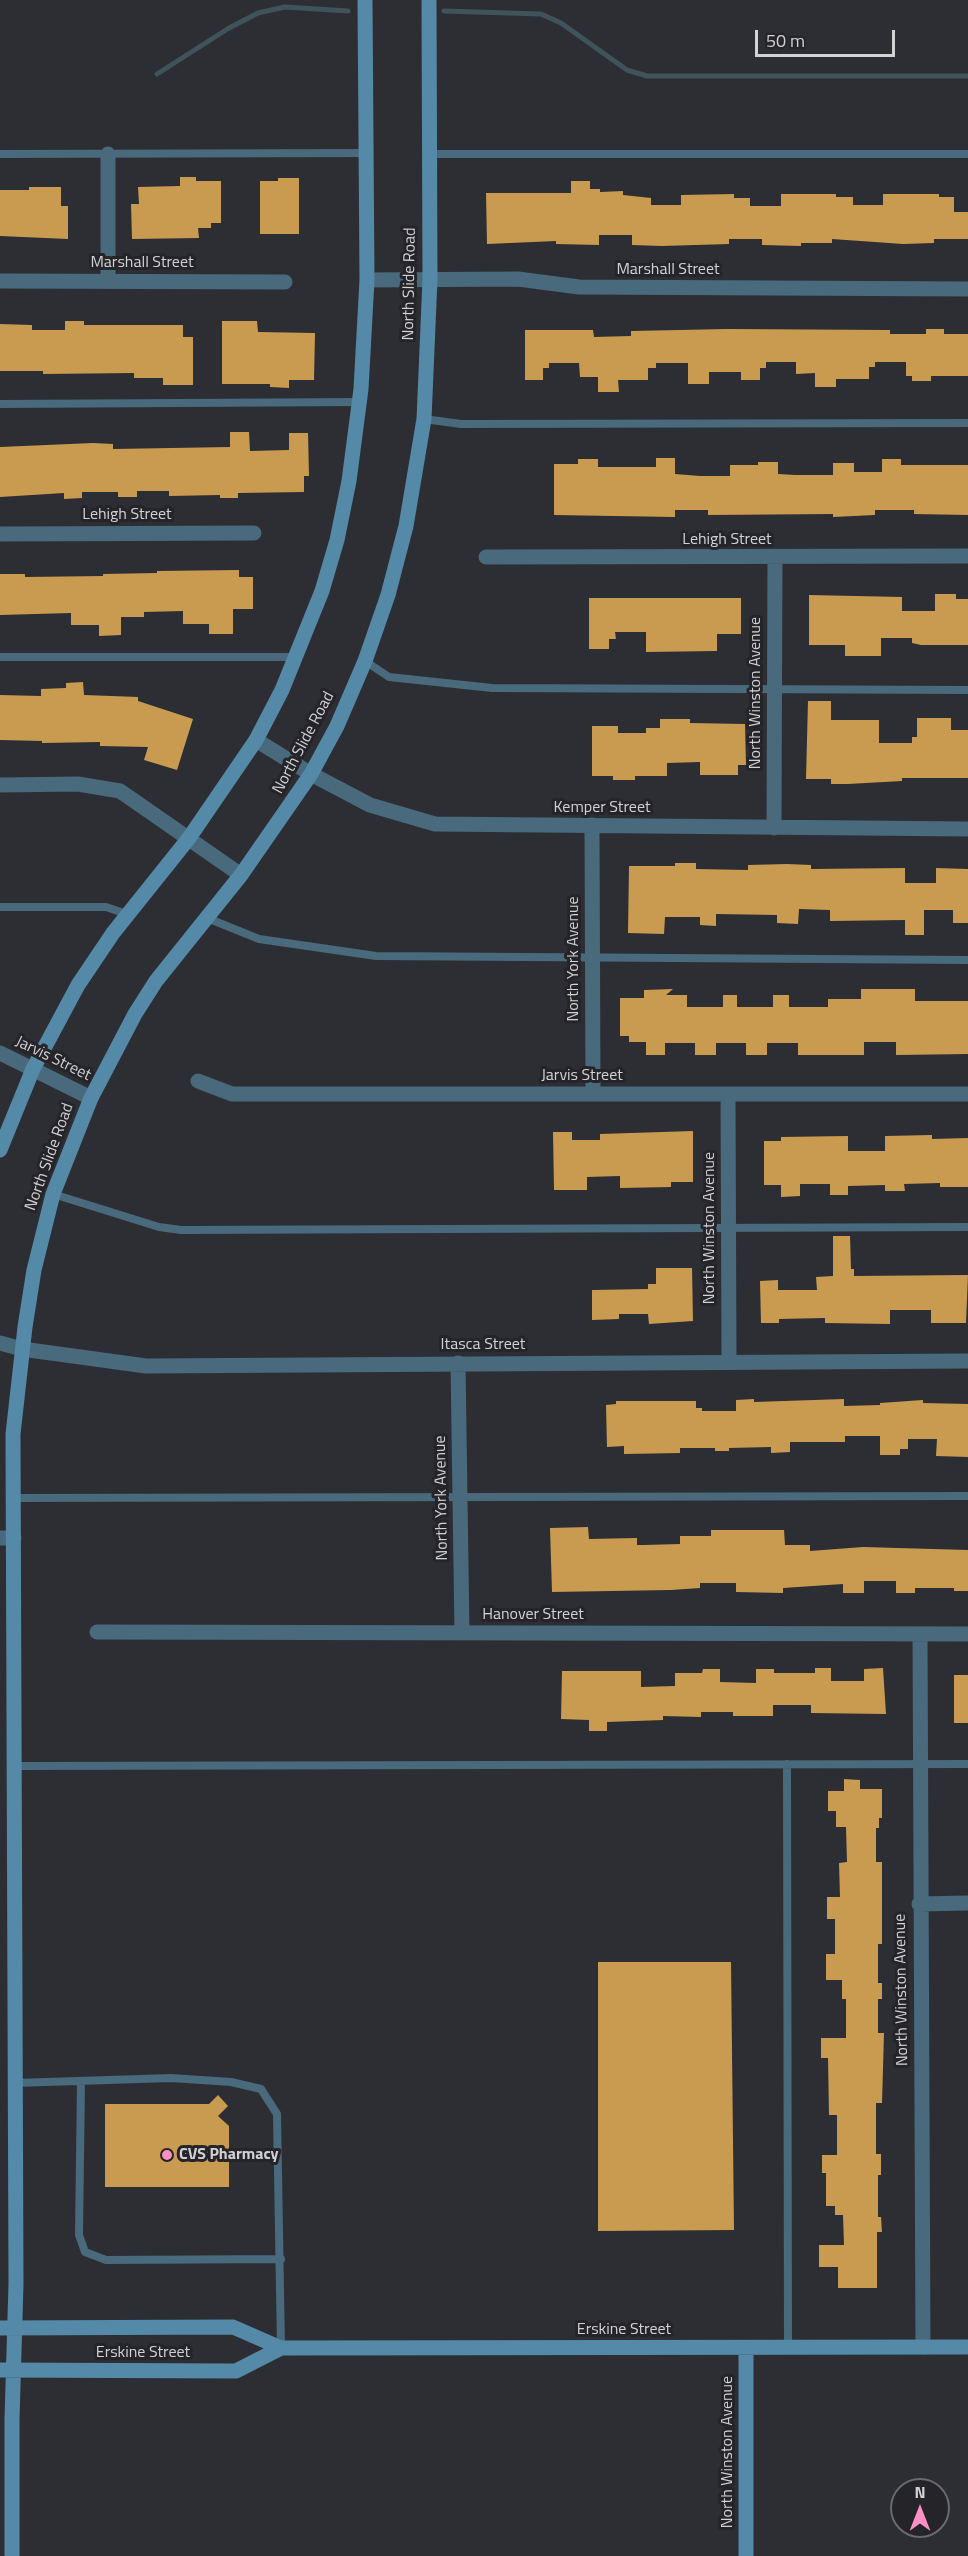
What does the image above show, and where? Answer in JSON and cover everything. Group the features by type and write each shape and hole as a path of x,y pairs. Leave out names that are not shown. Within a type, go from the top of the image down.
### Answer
{"main road":[{"path":"0,1150 33,1069 78,985 127,914 189,838 256,740 296,657 322,591 337,540 351,470 360,402 368,280 365,0"},
{"name":"North Slide Road","path":"12,2556 7,2327 15,2083 7,1888 14,1766 7,1538 14,1497 13,1434 22,1349 34,1270 53,1194 91,1098 140,1006 180,949 242,875 311,774 337,726 365,661 388,595 406,526 424,419 430,279 429,0"},
{"name":"Erskine Street","path":"7,2327 233,2327 281,2349 968,2347"},
{"name":"North Winston Avenue","path":"746,2348 746,2556"},
{"name":"Erskine Street","path":"7,2370 236,2371 281,2349"}],"street":[{"path":"108,154 108,281"},
{"name":"Marshall Street","path":"368,280 518,279 579,287 968,289"},
{"name":"Marshall Street","path":"0,281 285,282"},
{"name":"Lehigh Street","path":"0,534 254,533"},
{"name":"Lehigh Street","path":"486,556 775,558 968,556"},
{"name":"North Winston Avenue","path":"774,828 775,558"},
{"name":"Kemper Street","path":"256,740 311,774 370,805 417,821 459,826 968,829"},
{"path":"0,785 94,785 120,791 242,875"},
{"name":"North York Avenue","path":"592,825 593,1094"},
{"name":"Jarvis Street","path":"0,1053 91,1098"},
{"name":"Jarvis Street","path":"198,1081 232,1094 968,1094"},
{"name":"North Winston Avenue","path":"728,1094 729,1361"},
{"name":"Itasca Street","path":"0,1343 22,1349 146,1366 968,1361"},
{"name":"North York Avenue","path":"458,1363 462,1633"},
{"name":"Hanover Street","path":"97,1632 968,1634"},
{"name":"North Winston Avenue","path":"920,1634 919,1904 923,2347"},
{"path":"919,1904 968,1903"}],"lane":[{"path":"0,154 366,153"},
{"path":"430,154 968,154"},
{"path":"0,404 360,402"},
{"path":"424,419 461,424 968,423"},
{"path":"0,657 296,657"},
{"path":"365,661 389,676 492,688 968,690"},
{"path":"0,907 106,907 127,914"},
{"path":"207,918 258,939 376,956 968,960"},
{"path":"53,1194 159,1227 181,1230 968,1227"},
{"path":"14,1497 968,1496"},
{"path":"787,1764 788,2347"},
{"path":"14,1766 968,1764"},
{"path":"15,2083 171,2078 231,2082 261,2089 277,2114 281,2349"},
{"path":"81,2081 79,2235 85,2252 106,2260 281,2259"}],"building":[{"path":"180,177 196,177 196,181 221,181 221,223 211,223 211,228 198,228 199,238 132,239 131,204 139,204 138,187 180,186"},
{"path":"278,178 299,178 299,234 260,234 260,181 278,181"},
{"path":"571,181 590,181 590,189 600,189 600,192 623,191 623,195 651,198 651,205 681,205 681,195 734,194 734,198 750,198 750,206 781,206 781,194 836,194 836,197 853,197 853,205 883,205 883,194 939,194 939,197 954,197 954,212 968,212 968,239 934,239 934,243 903,244 832,239 832,243 801,243 801,246 762,245 762,239 729,239 729,244 662,246 632,245 632,235 599,235 599,245 556,244 556,241 487,244 486,193 571,193"},
{"path":"29,187 61,187 61,206 68,206 68,239 0,236 0,190 29,190"},
{"path":"65,321 84,321 84,325 183,325 183,337 193,337 193,385 163,385 163,378 134,378 134,373 43,374 43,371 0,371 0,324 32,325 32,330 65,330"},
{"path":"222,321 257,321 258,332 315,333 314,380 289,380 289,388 270,387 270,384 222,384"},
{"path":"926,329 944,329 944,334 968,334 968,376 931,376 931,381 912,381 912,376 906,376 906,362 875,362 875,367 869,367 869,379 836,379 836,387 815,387 815,373 796,374 796,362 766,362 766,368 760,368 760,380 741,380 741,372 709,372 709,384 688,384 688,363 656,363 656,368 648,368 648,380 618,380 619,392 598,392 598,377 580,377 579,363 549,363 549,368 543,368 543,380 525,380 525,330 593,330 594,337 631,336 631,331 890,330 890,334 926,334"},
{"path":"230,432 249,432 250,451 289,450 289,433 308,433 309,476 304,476 304,492 238,493 238,498 220,498 220,495 169,496 169,491 137,491 137,497 118,497 118,492 82,492 82,498 64,499 64,493 0,497 0,447 93,443 113,444 113,449 230,447"},
{"path":"656,458 675,458 675,474 700,476 730,476 730,465 758,465 758,462 778,462 778,474 795,475 833,475 833,463 854,463 854,472 882,472 882,459 901,459 901,465 968,465 968,515 914,514 914,510 875,510 875,515 833,517 833,514 708,515 708,510 675,510 675,517 554,515 554,464 578,464 578,459 598,459 598,467 656,467"},
{"path":"239,570 239,577 253,577 253,609 233,609 233,634 209,634 209,624 183,624 183,611 144,612 144,617 121,617 121,635 99,636 99,625 71,625 71,613 0,615 0,574 25,574 25,577 103,576 103,574 157,573 157,571"},
{"path":"935,594 956,594 956,599 968,599 968,645 921,645 912,643 912,638 881,638 881,656 845,656 845,645 809,645 809,595 902,597 902,611 935,611"},
{"path":"589,598 741,598 741,634 717,634 717,651 646,652 646,632 615,632 616,639 609,639 609,649 589,649"},
{"path":"83,682 84,695 138,697 138,701 193,719 177,770 144,760 148,747 100,746 100,742 42,743 42,741 0,740 0,695 41,696 41,689 66,688 66,683"},
{"path":"808,701 831,701 831,720 879,720 879,743 912,743 912,737 917,737 917,718 951,718 951,730 968,730 968,778 902,778 902,781 848,784 831,784 831,779 806,779"},
{"path":"660,719 690,719 690,723 745,724 746,765 738,765 738,775 700,775 700,762 667,763 667,776 635,776 635,780 613,780 613,776 592,776 592,726 618,726 618,733 646,733 646,728 660,728"},
{"path":"675,863 696,863 696,869 748,870 748,865 787,864 811,865 811,869 905,868 905,883 936,883 936,868 968,869 968,923 953,923 953,910 924,910 924,935 905,935 905,920 830,921 830,910 799,909 798,924 777,923 777,915 716,914 716,926 700,925 700,917 665,917 664,934 628,933 629,866 675,866"},
{"path":"673,989 666,995 687,995 687,1007 723,1007 723,995 737,995 737,1007 773,1007 773,995 789,995 789,1007 828,1007 828,999 861,999 861,989 915,989 915,1001 968,1001 968,1054 896,1055 896,1042 864,1042 864,1055 798,1055 798,1043 767,1043 767,1055 746,1055 746,1043 716,1043 716,1055 695,1055 695,1043 665,1043 665,1055 646,1055 646,1042 629,1042 629,1036 620,1036 620,998 644,998 644,990"},
{"path":"693,1131 693,1182 671,1182 671,1187 620,1188 620,1176 587,1177 587,1190 554,1190 553,1132 572,1132 572,1140 600,1140 600,1134"},
{"path":"932,1135 932,1139 968,1138 968,1187 940,1187 940,1183 904,1184 905,1191 885,1191 885,1185 848,1186 848,1195 830,1195 830,1184 800,1184 800,1196 781,1197 781,1185 764,1185 764,1141 781,1141 781,1137 848,1136 848,1151 885,1151 885,1136"},
{"path":"833,1236 850,1236 851,1269 854,1269 854,1276 968,1275 966,1323 931,1323 931,1310 890,1310 890,1324 825,1323 825,1318 779,1319 779,1323 761,1323 760,1281 778,1280 778,1290 817,1290 816,1277 833,1276"},
{"path":"656,1268 692,1268 693,1321 649,1324 648,1314 619,1314 619,1319 592,1320 592,1290 648,1289 648,1284 656,1284"},
{"path":"754,1399 754,1402 844,1399 844,1406 923,1400 923,1403 968,1404 968,1457 936,1456 937,1439 908,1439 908,1449 900,1449 900,1455 880,1455 880,1436 845,1436 845,1442 790,1442 790,1452 771,1453 771,1447 729,1448 729,1451 715,1451 715,1448 680,1448 680,1453 624,1454 624,1446 607,1447 606,1405 616,1404 616,1401 696,1401 696,1408 702,1408 702,1411 736,1411 736,1400"},
{"path":"588,1527 589,1539 637,1538 637,1545 680,1544 680,1536 711,1536 711,1530 784,1530 785,1545 810,1545 810,1551 863,1547 968,1550 968,1591 954,1591 954,1588 915,1588 915,1593 896,1593 896,1581 864,1581 864,1593 843,1593 843,1584 783,1588 783,1593 736,1592 736,1583 700,1583 700,1588 671,1590 552,1592 550,1528"},
{"path":"815,1668 831,1668 831,1681 864,1681 864,1669 883,1668 886,1714 811,1713 811,1705 773,1705 773,1716 733,1716 733,1712 701,1712 701,1717 663,1716 663,1720 607,1722 607,1731 589,1731 589,1720 561,1719 562,1671 641,1671 641,1687 675,1686 675,1673 702,1673 703,1669 720,1669 720,1682 756,1683 756,1669 774,1669 774,1673 815,1673"},
{"path":"954,1675 968,1675 968,1723 954,1723"},
{"path":"844,1779 860,1780 860,1789 882,1789 882,1818 879,1818 879,1828 876,1828 876,1862 882,1862 882,1944 878,1944 878,1983 882,1983 882,1999 878,1999 878,2033 884,2033 882,2103 876,2103 876,2154 881,2154 881,2175 878,2175 878,2217 881,2217 882,2232 877,2232 877,2288 838,2288 838,2267 819,2267 819,2245 844,2245 843,2215 835,2215 835,2206 826,2206 826,2173 822,2173 822,2155 837,2155 837,2115 829,2115 828,2058 821,2058 821,2038 846,2038 846,1999 842,1999 842,1980 826,1980 826,1954 835,1954 835,1919 827,1919 827,1897 840,1897 839,1863 847,1862 846,1827 836,1827 836,1811 828,1811 828,1791 844,1791"},
{"path":"598,1962 731,1962 734,2230 598,2231"},
{"name":"CVS Pharmacy","path":"218,2095 228,2106 218,2116 229,2126 229,2187 105,2187 105,2104 209,2104"}],"waterway":[{"path":"157,74 229,28 258,13 285,7 348,11"},
{"path":"444,11 541,14 561,23 627,70 647,76 968,76"}],"place":[{"name":"CVS Pharmacy","path":"167,2155"}]}
